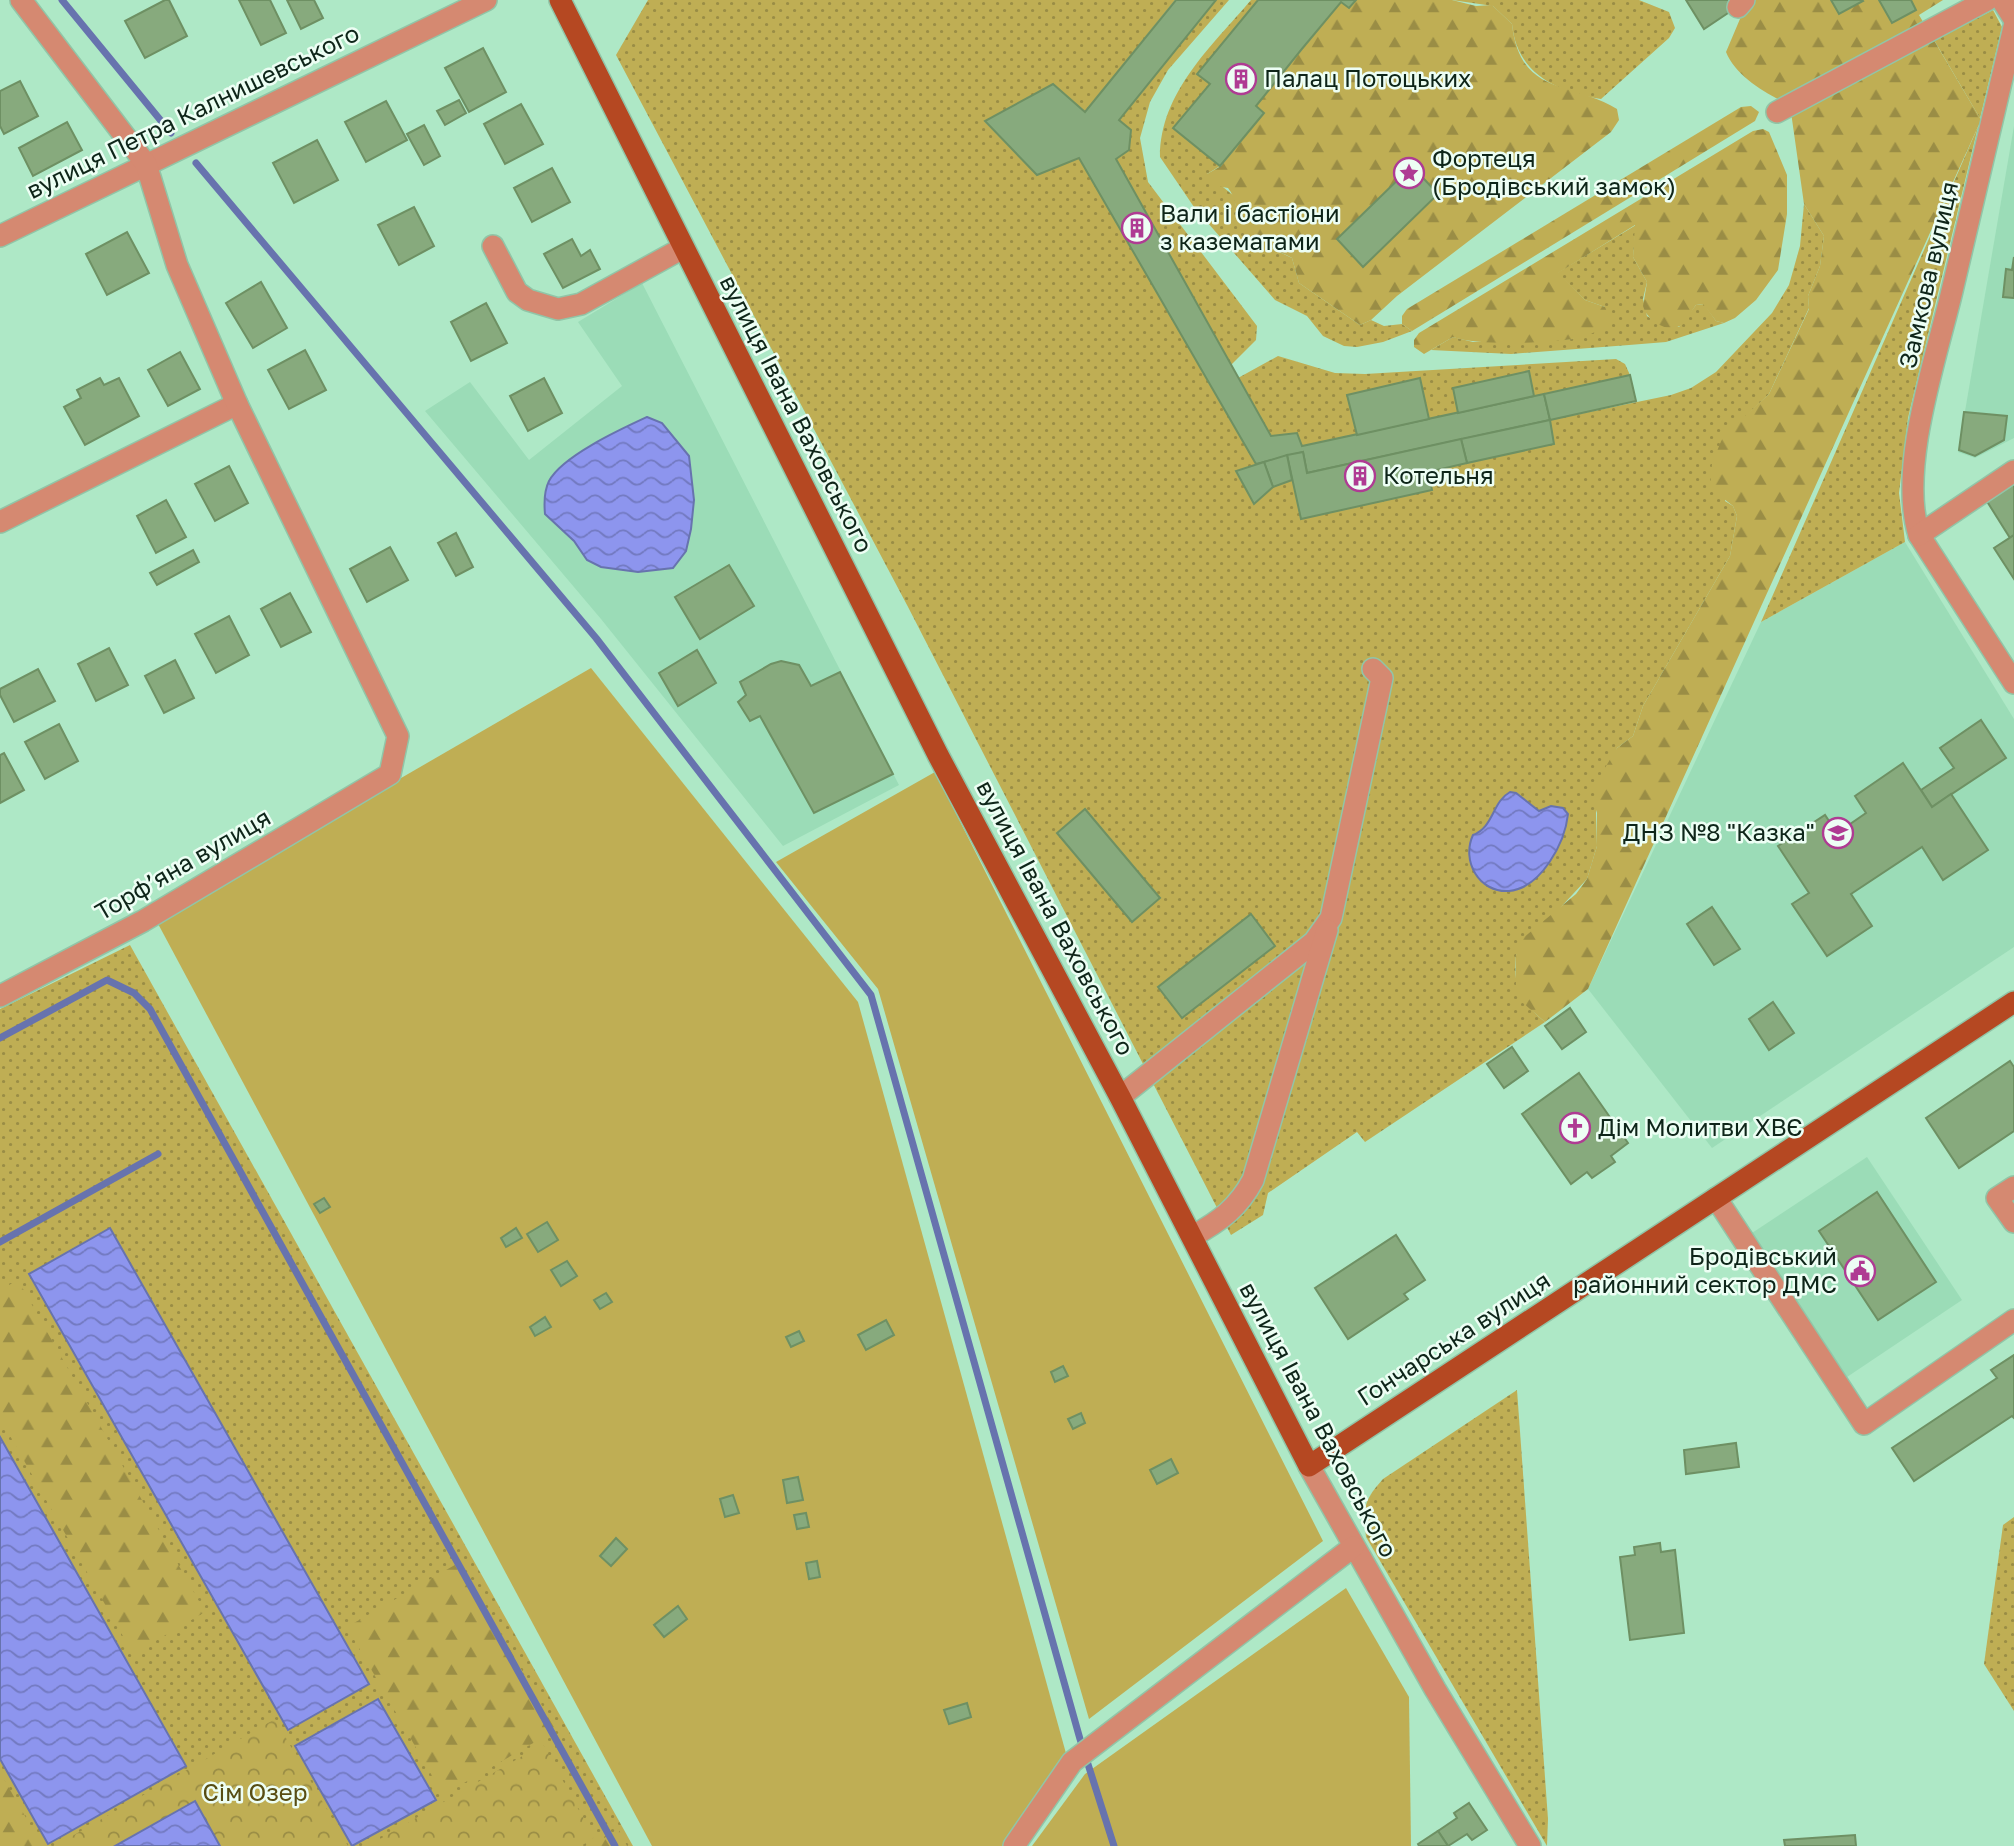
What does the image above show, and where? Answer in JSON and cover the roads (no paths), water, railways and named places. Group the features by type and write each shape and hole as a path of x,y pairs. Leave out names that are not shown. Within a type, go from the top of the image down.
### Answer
{"main road":[{"name":"вулиця Івана Ваховського","path":"560,0 939,755 1193,1236 1309,1466"},
{"name":"Гончарська вулиця","path":"1309,1466 2014,1002"}],"street":[{"path":"0,522 237,404 177,265 146,164 20,0"},
{"name":"вулиця Петра Калнишевського","path":"0,236 486,0"},
{"path":"1777,112 1987,0"},
{"path":"2002,0 2014,19"},
{"name":"Замкова вулиця","path":"1919,535 1913,517 1911,491 1922,421 2014,27"},
{"path":"493,246 517,292 543,306 558,309 581,304 683,248"},
{"name":"Торфʼяна вулиця","path":"0,996 143,921 390,774 398,736 237,404"},
{"path":"2014,471 1919,535 2014,683"},
{"path":"1193,1236 1242,1201 1253,1180 1331,918 1382,678 1373,669"},
{"path":"1120,1097 1314,942 1331,918"},
{"path":"2014,1187 1997,1198 2014,1222"},
{"path":"1716,1198 1864,1424 2014,1320"},
{"name":"вулиця Івана Ваховського","path":"1309,1466 1353,1547 1530,1846"},
{"path":"1014,1846 1072,1762 1353,1547"}],"water":[{"path":"647,417 662,423 689,456 694,500 686,551 673,568 638,572 601,567 587,560 574,541 545,514 546,489 549,481 566,462 608,436"},
{"path":"1510,792 1516,793 1539,811 1551,806 1563,808 1568,814 1562,838 1541,873 1521,888 1509,891 1489,887 1481,881 1475,874 1469,855 1473,835 1485,826 1504,796"},
{"path":"110,1228 369,1684 288,1730 29,1274"},
{"path":"0,1437 186,1766 48,1844 0,1759"},
{"path":"378,1699 436,1800 352,1846 295,1746"},
{"path":"195,1801 220,1846 115,1846"}],"waterway":[{"path":"62,0 171,133"},
{"path":"196,163 596,638 871,995 1080,1739 1114,1846"},
{"path":"0,1038 107,980 134,993 150,1009 615,1846"},
{"path":"0,1242 158,1154"}],"place":[{"name":"Палац Потоцьких","path":"1241,79"},
{"name":"Фортеця (Бродівський замок)","path":"1409,173"},
{"name":"Вали і бастіони з казематами","path":"1137,228"},
{"name":"Котельня","path":"1360,476"},
{"name":"ДНЗ №8 \"Казка\"","path":"1838,833"},
{"name":"Дім Молитви ХВЄ","path":"1575,1128"},
{"name":"Бродівський районний сектор ДМС","path":"1860,1271"}],"park label":[{"name":"Сім Озер","path":"255,1793"}]}
